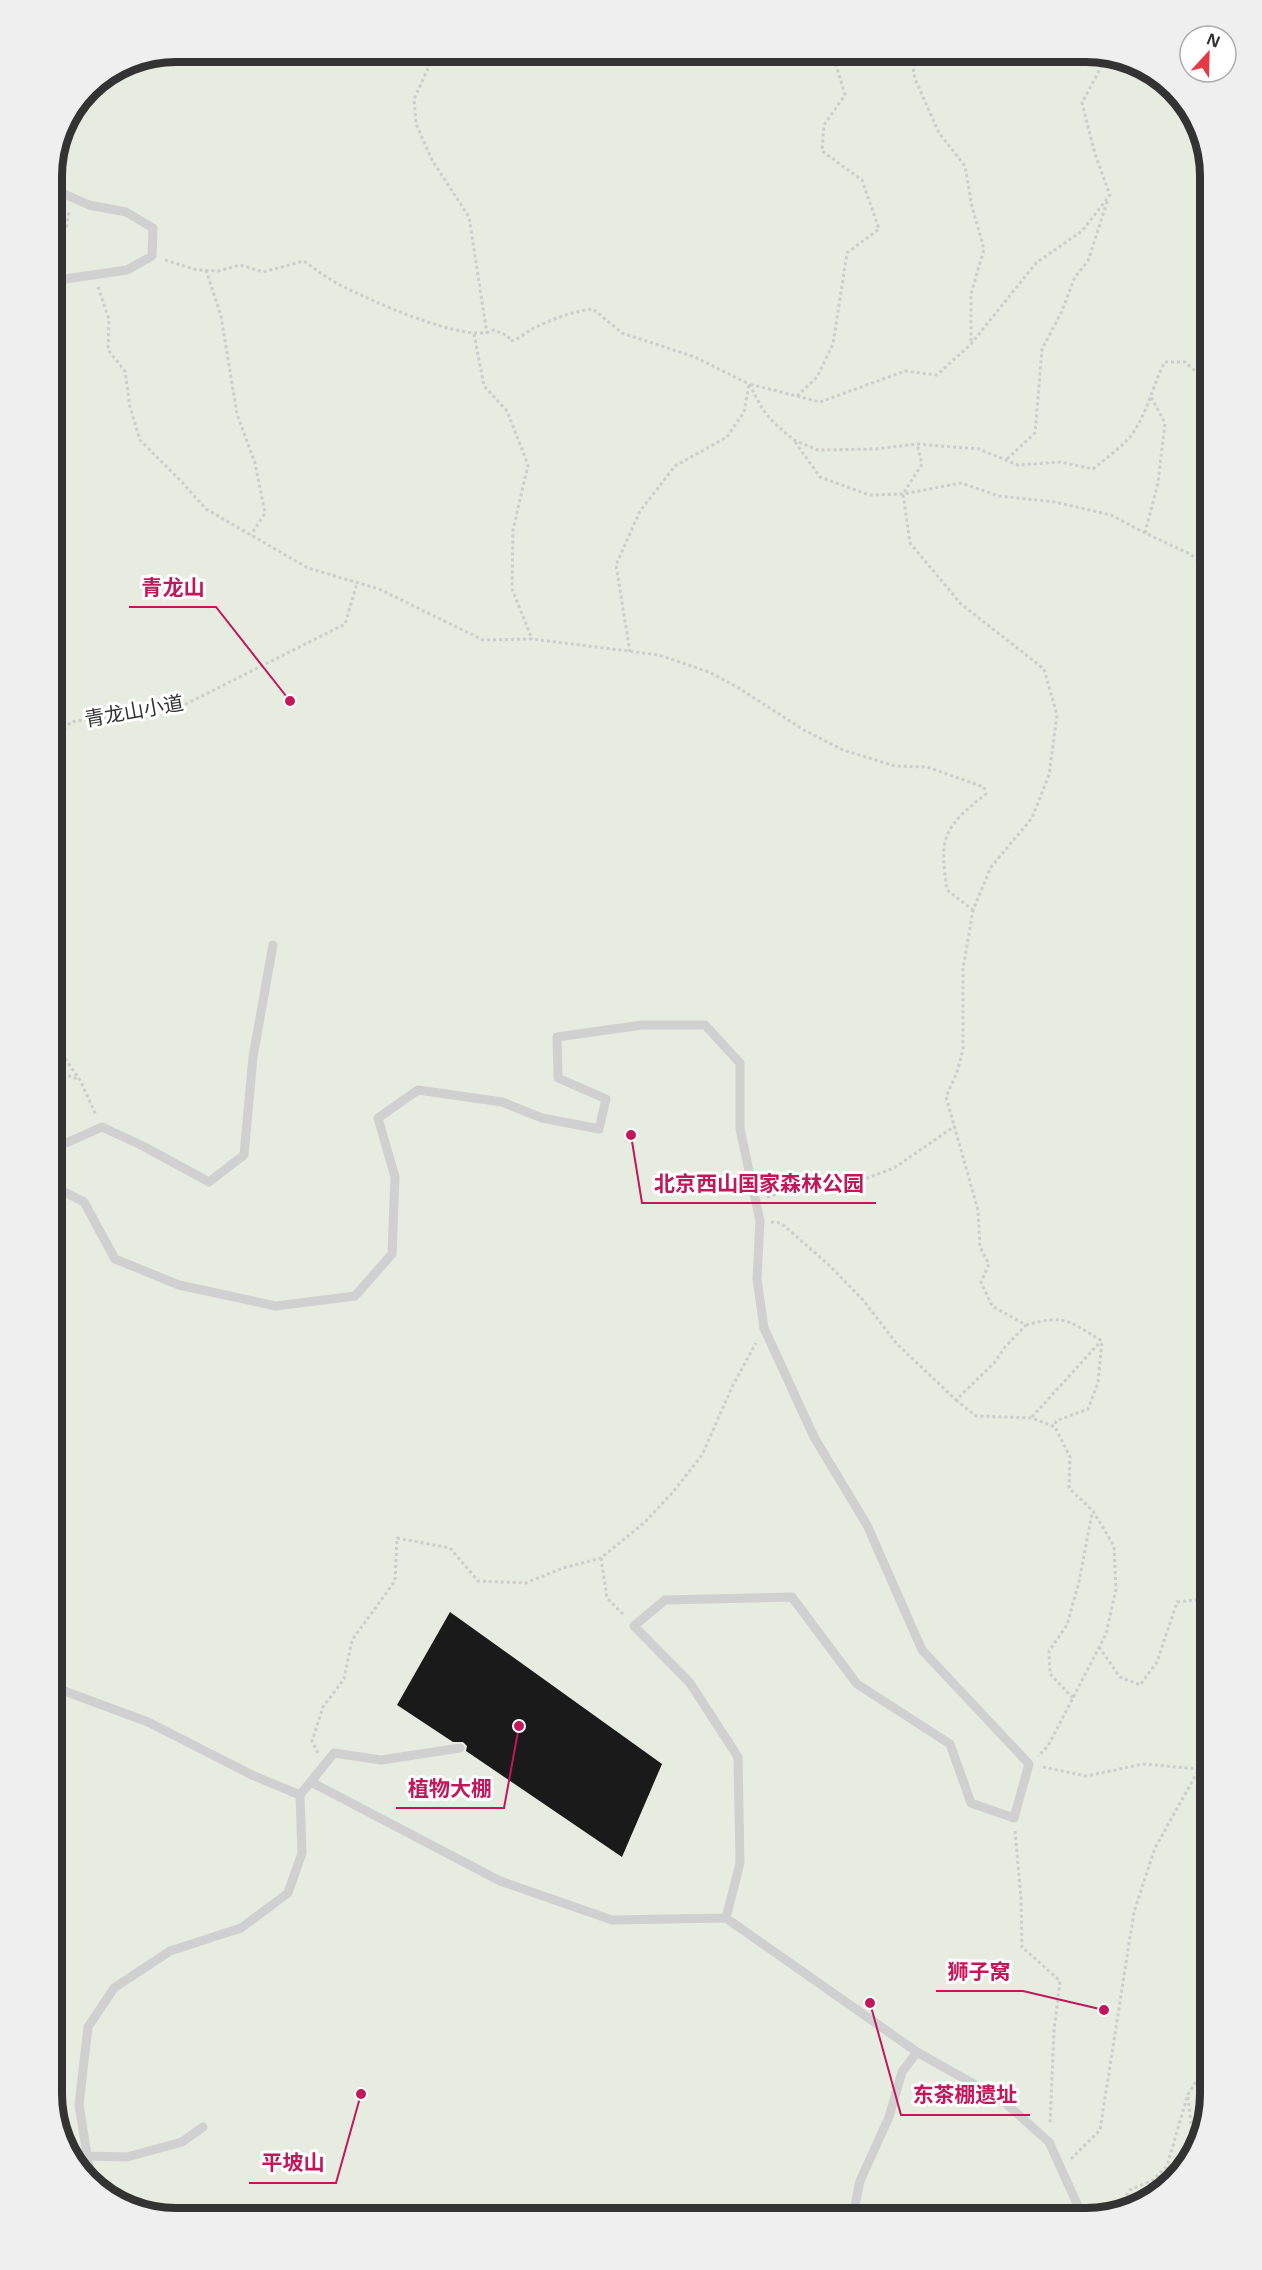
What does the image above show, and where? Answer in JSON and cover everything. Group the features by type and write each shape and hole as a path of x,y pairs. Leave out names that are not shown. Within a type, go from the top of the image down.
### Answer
{"lane":[{"path":"62,280 127,270 152,256 153,228 126,212 89,205 63,193"},
{"path":"62,1146 102,1127 143,1146 209,1182 244,1155 253,1057 273,945"},
{"path":"62,1191 84,1202 115,1260 179,1286 276,1306 355,1296 392,1254 395,1177 378,1118 418,1090 502,1102 542,1118 599,1129 606,1100 558,1078 557,1037 642,1025 705,1024 740,1063 740,1129 760,1221 757,1279 764,1328 814,1437 867,1525 922,1650 1029,1764 1014,1818 971,1803 950,1744 857,1684 792,1597 665,1600 634,1626 690,1683 738,1757 740,1863 726,1918"},
{"path":"62,1690 148,1722 252,1775 300,1795"},
{"path":"89,2169 79,2105 87,2027 114,1988 170,1951 241,1928 288,1893 302,1853 300,1795 334,1752 381,1760 460,1748"},
{"path":"311,1782 500,1881 612,1920 726,1918 917,2052 1002,2100 1049,2142 1078,2208"},
{"path":"854,2208 860,2181 889,2117 902,2072 917,2052"},
{"path":"87,2156 127,2157 182,2142 203,2127"}],"path":[{"path":"430,62 414,99 416,124 432,160 469,218 487,334"},
{"path":"798,396 817,377 833,344 847,253 879,229 862,180 822,151 824,125 845,95 835,62"},
{"path":"912,62 915,79 939,134 965,166 972,207 984,249 971,294 971,344"},
{"path":"1006,460 1035,433 1042,349 1076,278 1088,261 1110,195 1095,154 1082,103 1103,63"},
{"path":"62,234 67,225 70,210 63,193"},
{"path":"152,256 197,270 218,270 240,265 262,272 304,261 339,285 424,321 473,334 487,334 494,330 508,336 510,341 514,341 534,328 580,310 593,309 622,333 695,357 749,384 820,402 905,371 937,375 971,344 1036,263 1082,231 1110,195"},
{"path":"206,270 220,316 237,414 255,463 265,513 251,536"},
{"path":"94,276 109,319 108,350 125,371 130,407 140,440 206,509 308,568 379,589 483,640 532,639 659,655 709,672 804,730 843,750 895,766 927,767 984,787 986,794 964,811 945,837 942,859 947,890 973,910"},
{"path":"473,334 484,386 507,411 528,465 513,530 512,589 532,639"},
{"path":"794,440 818,450 876,449 917,444 979,449 1018,465 1060,462 1093,469 1130,437 1166,362 1185,362 1201,376"},
{"path":"749,384 763,410 794,440 820,477 869,495 903,494 961,483 999,496 1055,502 1111,515 1190,554 1201,563"},
{"path":"630,653 616,566 640,511 675,466 727,437 744,412 749,384"},
{"path":"1145,533 1158,483 1165,423 1150,395"},
{"path":"917,444 922,464 903,494 910,543 961,604 1044,669 1057,715 1049,775 1032,818 991,867 973,910 963,969 963,1050 946,1098 978,1210 980,1247 989,1264 981,1282 992,1306 1026,1325"},
{"name":"青龙山小道","path":"62,731 71,722 184,705 345,624 357,583"},
{"path":"62,1055 80,1080 102,1127"},
{"path":"62,1074 80,1080"},
{"path":"754,1200 832,1179 862,1180 894,1168 955,1126"},
{"path":"760,1221 781,1223 830,1266 863,1300 897,1344 976,1416 1032,1418 1055,1427"},
{"path":"956,1400 995,1362 1026,1325 1047,1319 1066,1320 1102,1341"},
{"path":"324,1765 312,1741 323,1707 344,1679 352,1640 395,1581 396,1538 450,1548 477,1581 526,1583 563,1568 601,1558 645,1522 673,1492 702,1455 733,1385 764,1328"},
{"path":"1032,1418 1102,1341"},
{"path":"1029,1764 1048,1746 1106,1634 1116,1588 1114,1546 1093,1511 1069,1488 1070,1457 1055,1427 1056,1421 1088,1408 1098,1383 1102,1341"},
{"path":"1073,1698 1050,1674 1048,1651 1067,1625 1079,1582 1093,1511"},
{"path":"601,1558 607,1598 634,1626"},
{"path":"1099,1647 1120,1677 1140,1685 1157,1662 1177,1602 1201,1599"},
{"path":"1029,1764 1086,1776 1143,1764 1199,1769 1155,1848 1134,1912 1100,2130 1061,2169"},
{"path":"1014,1818 1021,1898 1022,1947 1059,1981 1054,2030 1049,2142"},
{"path":"1120,2203 1130,2190 1153,2180 1167,2166 1188,2094 1201,2074"},
{"path":"1188,2094 1192,2137"}],"shaded area":[{"path":"168,62 1094,62 1137,73 1156,85 1177,106 1192,132 1200,161 1201,175 1201,2095 1197,2124 1181,2158 1162,2180 1130,2200 1116,2205 1094,2208 168,2208 139,2202 112,2189 85,2164 70,2138 62,2109 62,161 73,125 85,106 100,90 125,73"}],"building":[{"path":"450,1612 662,1764 622,1857 466,1751 467,1746 463,1742 453,1742 397,1705"}],"place":[{"name":"青龙山","path":"290,701"},
{"name":"北京西山国家森林公园","path":"631,1135"},
{"name":"植物大棚","path":"519,1726"},
{"name":"东茶棚遗址","path":"870,2003"},
{"name":"狮子窝","path":"1104,2010"},
{"name":"平坡山","path":"361,2094"}]}
